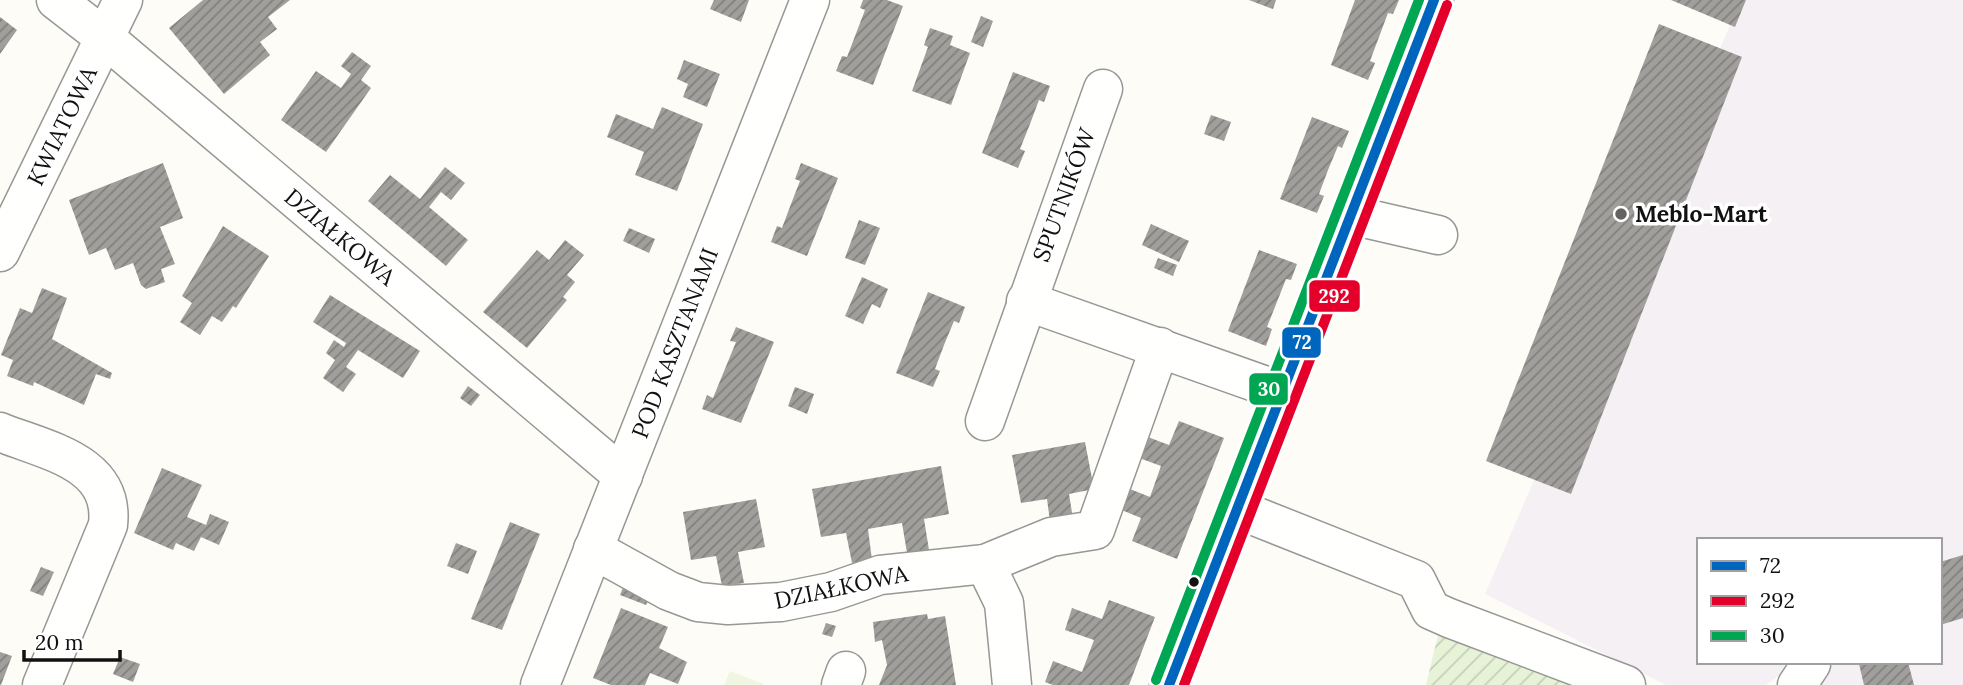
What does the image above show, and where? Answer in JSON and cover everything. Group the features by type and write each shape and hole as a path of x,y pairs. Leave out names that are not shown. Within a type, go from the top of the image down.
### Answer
{"street":[{"name":"DZIAŁKOWA","path":"56,0 105,38 623,477"},
{"name":"KWIATOWA","path":"0,252 123,0"},
{"name":"POD KASZTANAMI","path":"540,685 810,0"},
{"path":"1169,685 1434,0"},
{"name":"SPUTNIKÓW","path":"985,421 1103,89"},
{"path":"1351,215 1438,235"},
{"path":"1026,301 1283,392"},
{"name":"DZIAŁKOWA","path":"593,549 669,591 698,602 728,605 781,601 831,592 880,575 985,564 1051,537 1095,530 1160,347"},
{"path":"0,432 86,467 103,485 108,499 108,525 42,685"},
{"path":"1237,509 1416,580 1431,610 1626,685"},
{"path":"985,564 1004,603 1012,685"}],"shaded area":[{"path":"1741,0 1963,0 1963,685 1818,685 1806,664 1942,664 1942,538 1697,538 1697,664 1795,664 1766,685 1666,685 1485,594"}],"green space":[{"path":"1438,635 1443,637 1569,685 1426,685"},
{"path":"730,671 764,684 724,685"}],"building":[{"path":"203,0 290,0 268,17 277,29 260,42 270,55 224,94 169,28"},
{"path":"714,0 749,0 741,22 710,9"},
{"path":"863,0 887,0 903,6 873,85 836,71 842,56 847,57 865,10 860,8"},
{"path":"1249,0 1276,0 1273,9"},
{"path":"1355,0 1399,0 1393,14 1388,13 1370,61 1375,63 1368,80 1331,65"},
{"path":"1671,0 1746,0 1735,27"},
{"path":"981,16 993,21 983,47 971,42"},
{"path":"0,17 17,30 0,54"},
{"path":"1659,24 1742,57 1571,494 1486,461"},
{"path":"930,28 953,36 950,45 970,53 951,105 912,91 928,47 924,45"},
{"path":"352,52 371,66 361,80 371,88 326,152 281,120 316,71 341,88 351,74 341,66"},
{"path":"684,60 720,74 707,107 683,97 688,84 677,79"},
{"path":"1013,72 1050,86 1044,102 1039,100 1020,149 1025,151 1018,168 982,153"},
{"path":"662,107 703,124 677,191 635,175 644,152 607,137 616,114 653,129"},
{"path":"1211,115 1231,122 1224,141 1204,134"},
{"path":"1312,117 1349,131 1342,148 1338,146 1328,170 1319,194 1324,196 1317,213 1280,199"},
{"path":"163,163 183,218 160,227 175,264 161,269 165,282 146,289 141,285 133,263 115,270 106,248 89,255 69,200"},
{"path":"801,163 838,178 807,256 771,242 777,226 782,228 800,181 795,179"},
{"path":"445,167 465,183 451,200 441,192 429,207 468,240 446,266 368,201 390,175 420,199"},
{"path":"859,220 880,228 865,265 845,258"},
{"path":"1151,224 1189,241 1179,262 1142,245"},
{"path":"223,226 269,256 236,308 233,306 222,322 212,316 200,335 180,322 192,303 182,296"},
{"path":"629,228 655,239 649,253 623,241"},
{"path":"565,240 584,255 567,275 575,282 563,297 567,300 527,348 483,312 537,250 549,260"},
{"path":"1259,250 1297,264 1291,280 1286,279 1267,327 1272,329 1266,346 1228,331"},
{"path":"1158,258 1177,265 1173,276 1154,268"},
{"path":"862,277 888,289 880,308 872,304 863,324 845,316"},
{"path":"42,288 67,298 52,339 112,373 110,379 96,374 84,405 34,382 33,386 7,376 13,360 1,355 20,308 32,313"},
{"path":"928,292 965,307 959,323 954,321 944,345 935,369 940,371 933,387 896,373"},
{"path":"330,295 420,351 403,378 358,350 346,367 356,374 343,392 323,378 335,360 326,353 334,340 344,347 346,343 313,322"},
{"path":"736,327 774,342 741,423 702,409 707,395 713,398 736,342 730,341"},
{"path":"468,386 480,395 471,406 460,398"},
{"path":"795,387 814,394 807,414 788,406"},
{"path":"1179,421 1224,438 1177,559 1132,541 1141,518 1112,506 1120,485 1150,497 1161,466 1131,455 1140,434 1169,445"},
{"path":"1085,442 1094,489 1069,494 1074,525 1051,529 1047,499 1021,503 1012,455"},
{"path":"941,466 949,514 924,519 929,550 907,553 902,523 868,529 872,560 852,563 846,533 821,537 812,489"},
{"path":"162,468 202,485 187,517 206,525 210,514 229,522 219,545 201,537 194,551 176,543 173,550 134,533"},
{"path":"756,499 765,547 738,552 744,583 722,586 716,556 691,560 683,512"},
{"path":"510,522 540,534 502,630 471,619"},
{"path":"456,543 477,551 468,574 447,566"},
{"path":"1963,555 1963,618 1942,624 1942,561"},
{"path":"41,567 54,572 43,596 30,591"},
{"path":"626,580 652,591 646,605 620,595"},
{"path":"1109,600 1155,617 1129,685 1053,685 1045,682 1053,661 1082,672 1094,640 1065,630 1072,608 1102,619"},
{"path":"621,608 668,627 659,648 687,662 678,684 650,673 645,685 611,685 593,678"},
{"path":"927,614 928,619 945,616 956,685 879,685 887,665 882,640 875,642 873,622"},
{"path":"826,623 836,626 832,637 822,634"},
{"path":"0,652 12,656 1,685 0,685"},
{"path":"120,657 140,664 133,682 113,674"},
{"path":"1859,664 1909,664 1914,685 1864,685"}],"transit line":[{"name":"30","path":"1156,680 1419,0"},
{"name":"72","path":"1169,685 1434,0"},
{"name":"292","path":"1184,685 1447,5"}],"place":[{"name":"Meblo-Mart","path":"1621,214"}]}
